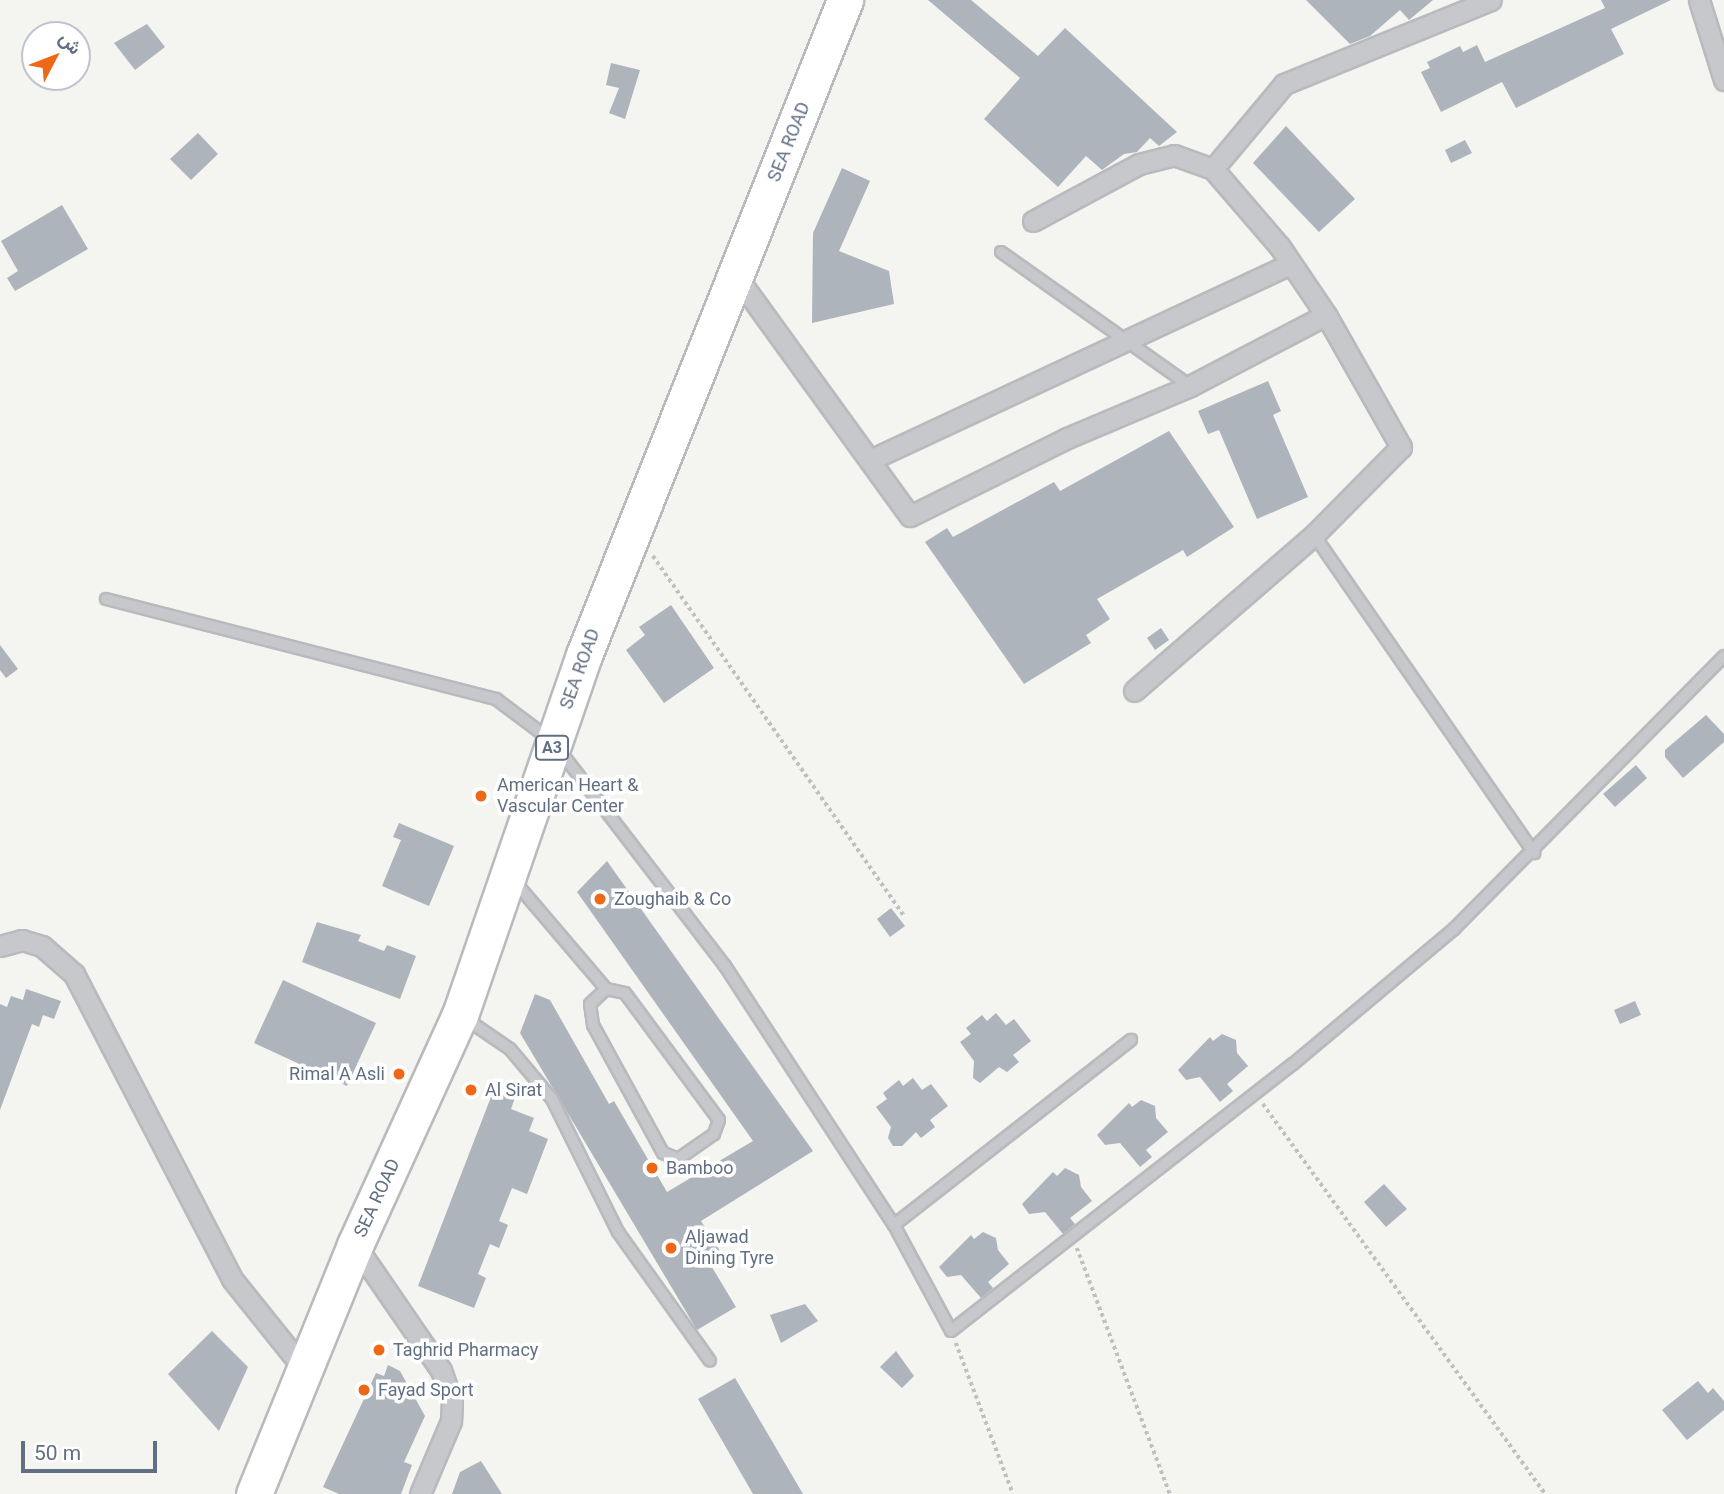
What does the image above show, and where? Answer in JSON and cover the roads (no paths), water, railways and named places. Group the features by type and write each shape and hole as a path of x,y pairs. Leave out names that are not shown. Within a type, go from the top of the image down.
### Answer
{"highway":[{"name":"SEA ROAD","path":"254,1494 355,1245 460,1015 554,742 635,527 845,0"}],"street":[{"path":"1213,169 1284,84 1491,0"},
{"path":"1699,0 1724,80"},
{"path":"1033,221 1139,164 1174,155 1213,169 1291,264 1326,315 1401,447 1314,535 1134,691"},
{"path":"870,460 1291,264"},
{"path":"736,276 910,516 1067,439 1189,386 1326,315"},
{"path":"0,946 22,940 42,946 74,974 232,1279 304,1369"},
{"path":"355,1245 441,1370 452,1402 451,1421 420,1494"}],"lane":[{"path":"1001,252 1189,386"},
{"path":"1314,535 1534,853"},
{"path":"106,599 496,699 554,742 725,966 894,1225 951,1331 1255,1094 1454,929 1534,853 1724,656"},
{"path":"507,874 606,989 625,993 719,1120 714,1134 678,1158 663,1153 593,1025 590,1004 606,989"},
{"path":"460,1015 510,1049 552,1099 618,1231 710,1361"},
{"path":"894,1225 1131,1040"}],"place":[{"name":"American Heart & Vascular Center","path":"481,796"},
{"name":"Zoughaib & Co","path":"600,899"},
{"name":"Rimal A Asli","path":"399,1074"},
{"name":"Al Sirat","path":"471,1090"},
{"name":"Bamboo","path":"652,1168"},
{"name":"Aljawad Dining Tyre","path":"671,1248"},
{"name":"Taghrid Pharmacy","path":"379,1350"},
{"name":"Fayad Sport","path":"364,1390"}]}
